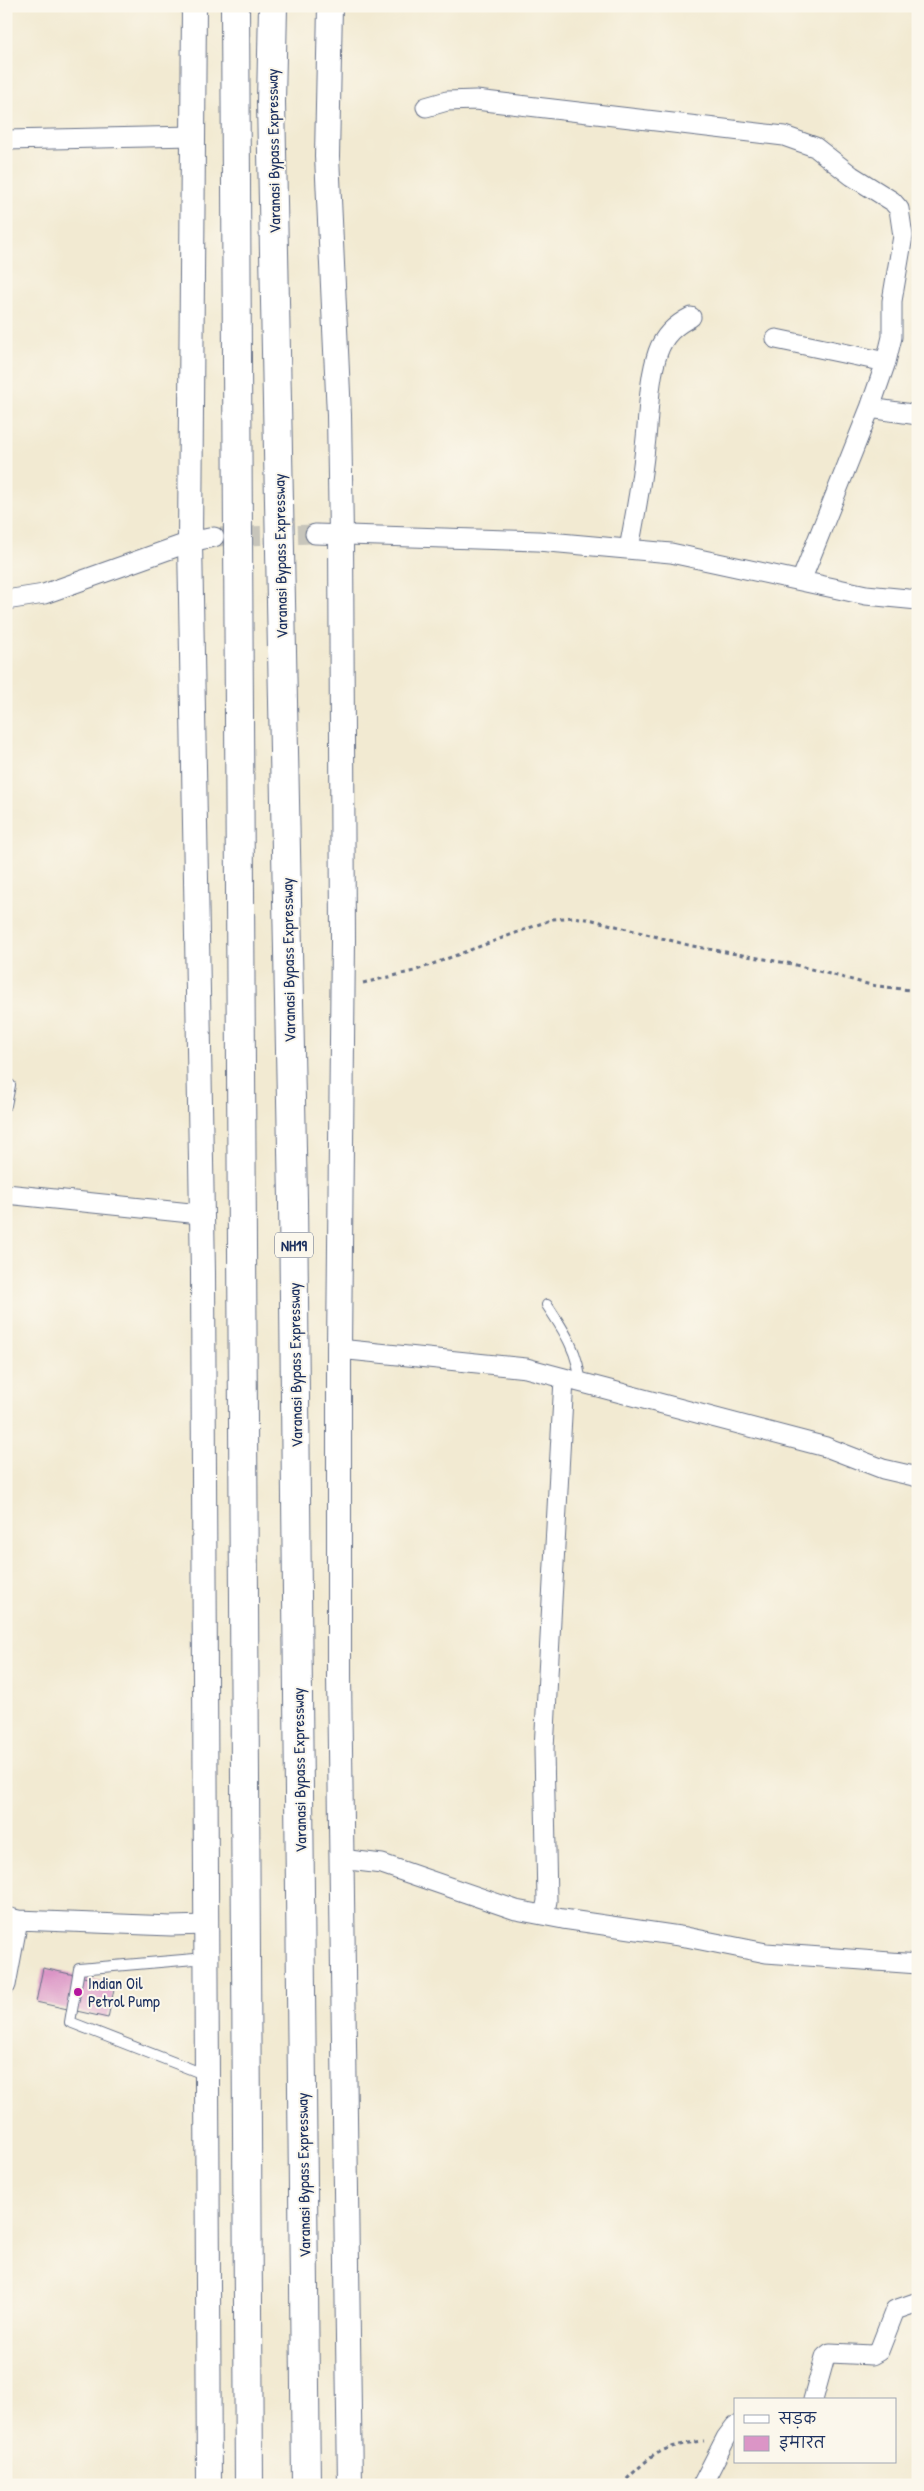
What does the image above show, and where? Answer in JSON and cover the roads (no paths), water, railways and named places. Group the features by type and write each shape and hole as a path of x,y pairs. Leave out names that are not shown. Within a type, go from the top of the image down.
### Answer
{"highway":[{"path":"236,6 249,2485"},
{"name":"Varanasi Bypass Expressway","path":"273,6 270,102 293,1190 306,2485"}],"street":[{"path":"194,6 190,542 200,1214 203,1273 210,2485"},
{"path":"330,6 327,156 339,415 341,535 343,985 339,1349 341,1859 350,2485"},
{"path":"426,106 447,100 476,100 784,136 814,147 852,176 892,201 899,209 903,236 892,301 892,338 886,362 870,408 801,581"},
{"path":"6,140 193,136"},
{"path":"629,549 643,470 654,368 659,351 667,335 678,324 691,317"},
{"path":"776,339 886,362"},
{"path":"870,408 918,415"},
{"path":"315,534 538,541 671,553 866,595 918,600"},
{"path":"6,600 44,594 190,542 214,537"},
{"path":"6,1194 200,1214"},
{"path":"339,1349 526,1368 826,1447 883,1469 918,1477"},
{"path":"544,1915 547,1901 544,1749 572,1381"},
{"path":"341,1859 382,1864 516,1910 766,1953 918,1964"},
{"path":"6,1985 12,1918 171,1926 206,1925"},
{"path":"813,2398 825,2357 830,2353 872,2355 879,2351 895,2310 918,2302"},
{"path":"702,2485 731,2432"}],"lane":[{"path":"6,1105 10,1085"},
{"path":"547,1305 562,1329 577,1360 572,1381"},
{"path":"206,1958 78,1969 70,2022 207,2076"}],"tunnel":[{"path":"214,537 315,534"}],"place":[{"name":"Indian Oil Petrol Pump","path":"78,1992"}]}
